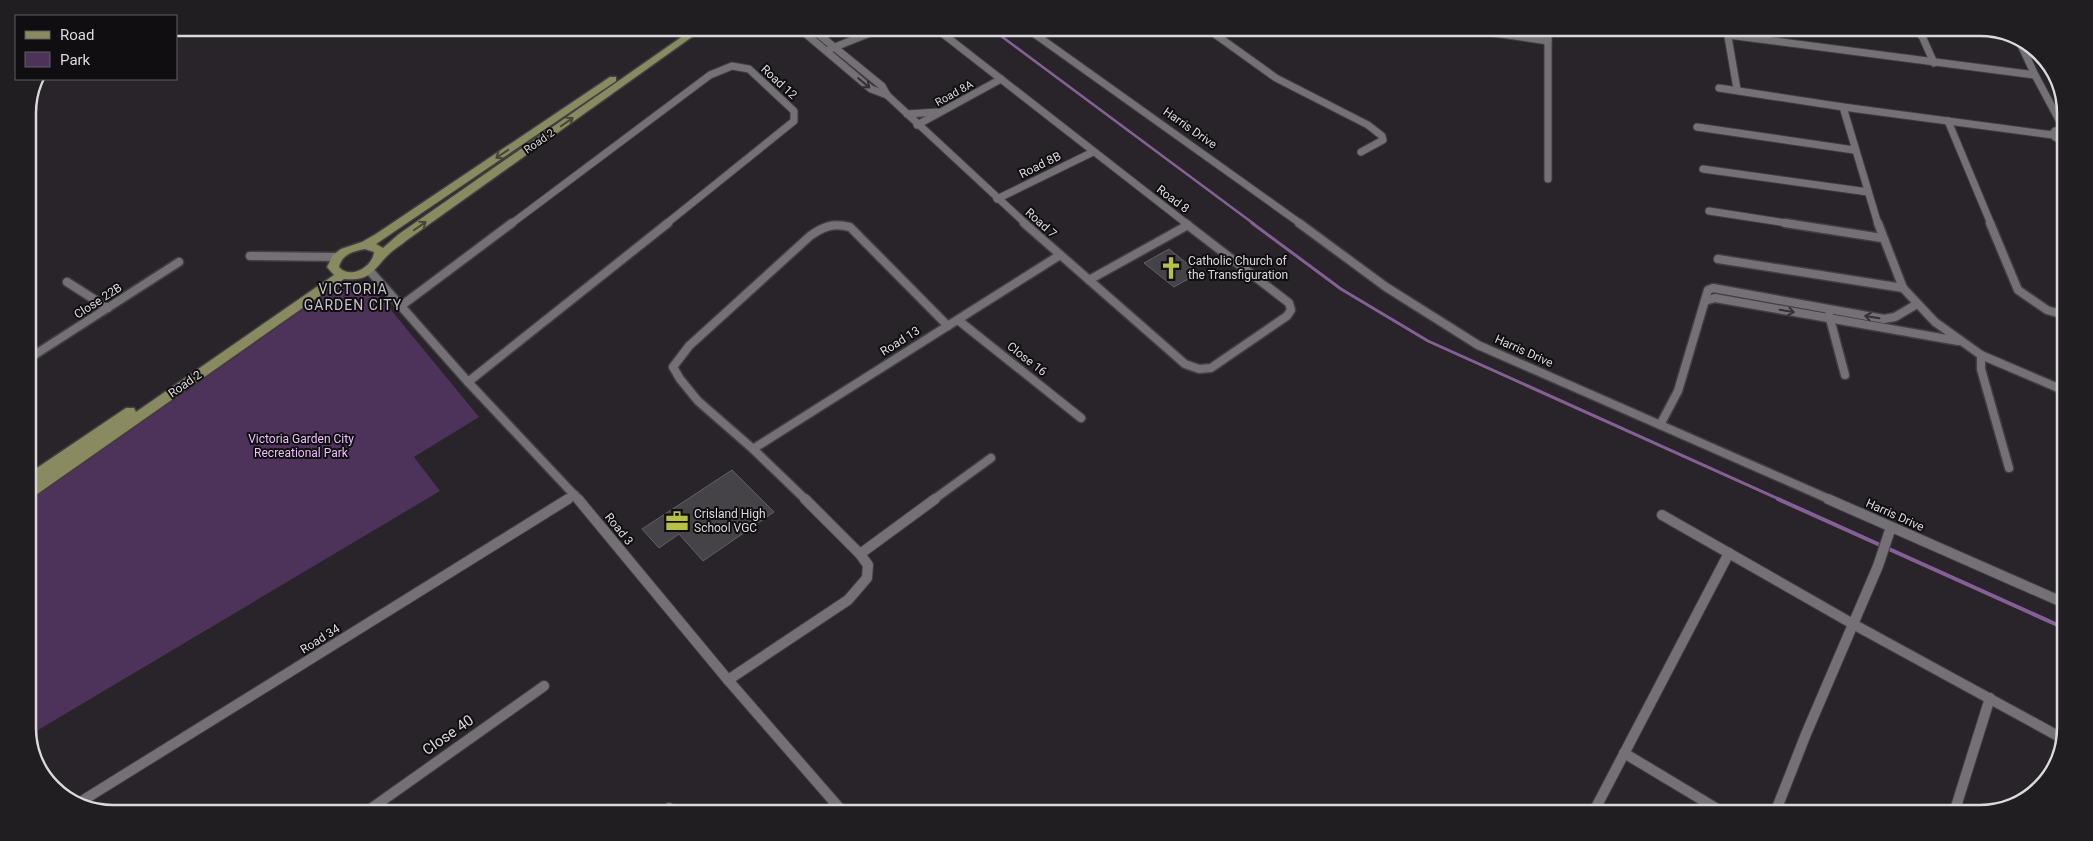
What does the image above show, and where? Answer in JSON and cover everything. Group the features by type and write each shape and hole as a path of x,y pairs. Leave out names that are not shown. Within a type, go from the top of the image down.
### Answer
{"street":[{"name":"Road 2","path":"337,257 349,248 365,245 380,237 678,36"},
{"name":"Road 2","path":"369,270 375,266 381,256 403,237 689,36"},
{"name":"Road 7","path":"808,36 870,89 886,95 997,199 1185,364"},
{"name":"Road 7","path":"820,36 852,64 882,86 886,95"},
{"path":"825,51 863,36"},
{"name":"Road 8","path":"946,36 1289,303 1291,310 1287,316 1212,368 1199,369 1185,364"},
{"name":"Harris Drive","path":"1037,36 1245,183 1363,270 1433,318 1478,344 2057,600"},
{"path":"1217,36 1276,78 1368,126 1382,136 1383,140 1360,152"},
{"path":"1518,36 1548,40"},
{"path":"1548,36 1548,179"},
{"path":"1728,36 1737,89"},
{"path":"1748,36 1934,63 2035,75"},
{"path":"1922,36 1934,63"},
{"path":"2023,50 2057,116"},
{"path":"844,67 852,64"},
{"name":"Road 12","path":"401,306 705,79 724,67 740,65 749,69 794,111 794,121 773,139 468,382"},
{"name":"Road 8A","path":"917,125 1001,79"},
{"path":"1719,88 1737,89 1843,107 2053,135 2057,137"},
{"path":"1843,107 1854,150 1882,238 1903,288 1917,304 1959,341 1981,356 2057,388"},
{"path":"907,114 941,112"},
{"path":"1948,121 2018,290 2047,310 2057,313"},
{"path":"1696,127 1854,150"},
{"path":"2053,135 2054,131 2057,131"},
{"name":"Road 8B","path":"997,199 1093,152"},
{"path":"1703,168 1868,192"},
{"path":"1709,211 1882,238"},
{"path":"728,680 848,600 868,578 868,565 860,554 753,449 691,393 678,378 673,367 688,346 822,227 834,223 850,227 948,326"},
{"path":"1090,280 1188,225"},
{"path":"365,245 377,248 381,256"},
{"name":"Road 13","path":"753,449 1060,255"},
{"path":"250,256 337,257 333,267 338,273 353,275 369,270"},
{"path":"1718,259 1903,288"},
{"name":"Close 22B","path":"36,354 179,262"},
{"name":"Road 3","path":"369,270 468,382 575,495 728,680 837,805"},
{"name":"Road 2","path":"36,477 123,421 338,273"},
{"path":"66,282 108,308"},
{"path":"1660,425 1678,391 1708,290 1713,288 1884,319 1895,317 1917,304"},
{"path":"1752,296 1754,305"},
{"path":"1705,301 1715,298 1959,341"},
{"path":"1828,309 1846,375"},
{"name":"Close 16","path":"958,320 1081,418"},
{"path":"1981,356 1980,370 2009,468"},
{"name":"Road 2","path":"36,487 123,421"},
{"path":"860,554 990,458"},
{"name":"Road 34","path":"85,800 575,495"},
{"path":"1662,515 1853,624 2056,735"},
{"path":"1779,805 1806,734 1878,566 1891,527"},
{"path":"1598,805 1729,554"},
{"name":"Close 40","path":"376,805 544,686"},
{"path":"1957,805 1990,698"},
{"path":"1624,753 1711,805"}],"green space":[{"name":"Victoria Garden City Recreational Park","path":"368,282 479,417 414,457 440,491 36,731 36,496 334,288"}],"building":[{"name":"Catholic Church of the Transfiguration","path":"1169,249 1199,273 1174,287 1144,263"},
{"name":"Crisland High School VGC","path":"732,470 774,512 703,561 679,534 659,548 642,529"}],"waterway":[{"path":"1001,36 1254,224"},
{"path":"1252,223 1341,289 1428,341 1781,500"},
{"path":"1778,499 2057,625"}],"place":[{"name":"Catholic Church of the Transfiguration","path":"1171,268"},
{"name":"Crisland High School VGC","path":"677,521"}],"district":[{"name":"VICTORIA GARDEN CITY","path":"353,298"}]}
